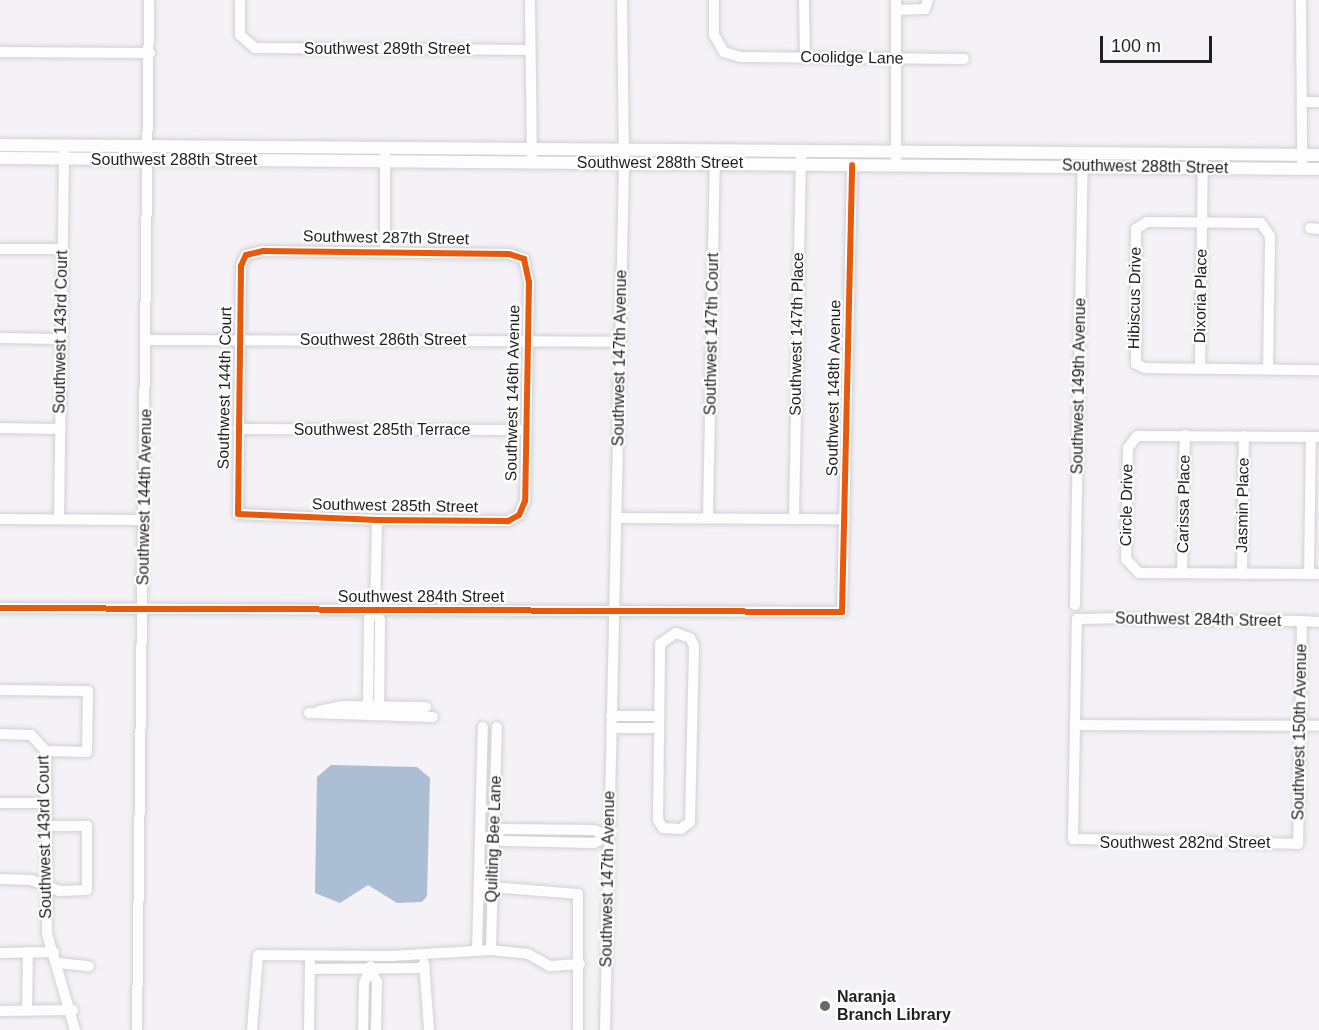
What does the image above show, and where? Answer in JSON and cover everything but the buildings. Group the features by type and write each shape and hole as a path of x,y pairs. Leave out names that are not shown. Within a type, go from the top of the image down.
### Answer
{"main road":[{"name":"Southwest 288th Street","path":"0,144 1319,155"},
{"name":"Southwest 288th Street","path":"0,158 1319,169"}],"street":[{"name":"Southwest 144th Avenue","path":"137,1030 150,159 149,0"},
{"name":"Southwest 289th Street","path":"240,0 240,35 246,43 255,48 530,50"},
{"path":"530,0 532,163"},
{"name":"Southwest 147th Avenue","path":"605,1030 625,149 622,0"},
{"name":"Coolidge Lane","path":"714,0 714,35 724,51 740,57 964,59"},
{"path":"804,0 805,57"},
{"path":"896,165 896,5 925,9 928,0"},
{"path":"1301,0 1302,169"},
{"path":"0,52 150,53"},
{"path":"1302,102 1319,102"},
{"name":"Southwest 143rd Court","path":"59,519 63,145"},
{"path":"385,147 385,251"},
{"name":"Southwest 147th Court","path":"708,518 715,150"},
{"name":"Southwest 147th Place","path":"794,518 801,150"},
{"name":"Dixoria Place","path":"1200,369 1203,154"},
{"name":"Southwest 148th Avenue","path":"842,612 852,165"},
{"name":"Southwest 149th Avenue","path":"1075,605 1083,167"},
{"name":"Hibiscus Drive","path":"1268,368 1270,236 1262,223 1147,222 1136,229 1132,353 1145,368 1319,370"},
{"path":"0,249 63,249"},
{"name":"Southwest 287th Street","path":"246,255 263,251 385,251 509,254 524,259"},
{"name":"Southwest 144th Court","path":"246,255 241,266 236,502 238,514 247,518"},
{"name":"Southwest 146th Avenue","path":"508,521 519,515 525,501 528,341 524,259"},
{"path":"0,338 61,339"},
{"name":"Southwest 286th Street","path":"146,340 620,342"},
{"path":"0,428 60,429"},
{"name":"Southwest 285th Terrace","path":"238,429 526,430"},
{"name":"Circle Drive","path":"1314,574 1182,573 1130,568 1127,515 1130,443 1141,435 1315,437"},
{"name":"Carissa Place","path":"1182,573 1185,435"},
{"name":"Jasmin Place","path":"1242,573 1244,436"},
{"path":"1314,574 1315,437"},
{"name":"Southwest 285th Street","path":"247,518 508,521"},
{"path":"617,518 845,519"},
{"path":"0,519 145,520"},
{"path":"373,711 380,620 375,611 377,520"},
{"name":"Southwest 284th Street","path":"0,608 842,612"},
{"name":"Southwest 284th Street","path":"1075,725 1077,619 1319,622"},
{"name":"Southwest 150th Avenue","path":"1298,844 1302,621"},
{"path":"670,634 685,634 694,646 691,810 690,822 681,830 663,828 658,820 659,729 660,644 670,634"},
{"path":"0,690 88,691 87,752 46,751"},
{"path":"373,711 426,707"},
{"path":"373,711 433,717"},
{"path":"611,716 659,716"},
{"path":"1075,725 1319,726"},
{"name":"Southwest 282nd Street","path":"1075,725 1073,839 1298,844"},
{"name":"Quilting Bee Lane","path":"477,950 483,727"},
{"name":"Quilting Bee Lane","path":"491,950 497,727"},
{"path":"611,728 659,729"},
{"name":"Southwest 143rd Court","path":"0,734 22,735 39,741 46,751 44,887 56,958 73,1010 75,1030"},
{"path":"0,803 45,803"},
{"path":"0,879 31,880 44,887 87,890 87,826 45,826"},
{"path":"480,835 494,836 503,842 594,843 609,836"},
{"path":"478,886 578,894 580,964 578,1030"},
{"path":"252,1030 258,955 372,956 491,950 528,954 550,966 580,964"},
{"path":"27,1010 28,952"},
{"path":"0,953 28,952 89,966"},
{"path":"422,954 429,1030"},
{"path":"309,1030 310,956"},
{"path":"363,1030 364,983 371,970 372,956"},
{"path":"310,969 425,968"},
{"path":"371,970 377,982 376,1030"},
{"path":"0,1011 73,1010"}],"water":[{"path":"331,765 417,767 430,778 427,896 422,902 397,903 368,885 340,903 315,893 317,777"}],"cycle path":[{"path":"0,608 842,612 852,165"},
{"path":"263,251 509,254 524,259 529,282 525,501 519,515 508,521 377,520 238,514 241,266 246,255 263,251"}],"place":[{"name":"Naranja Branch Library","path":"825,1006"}]}
